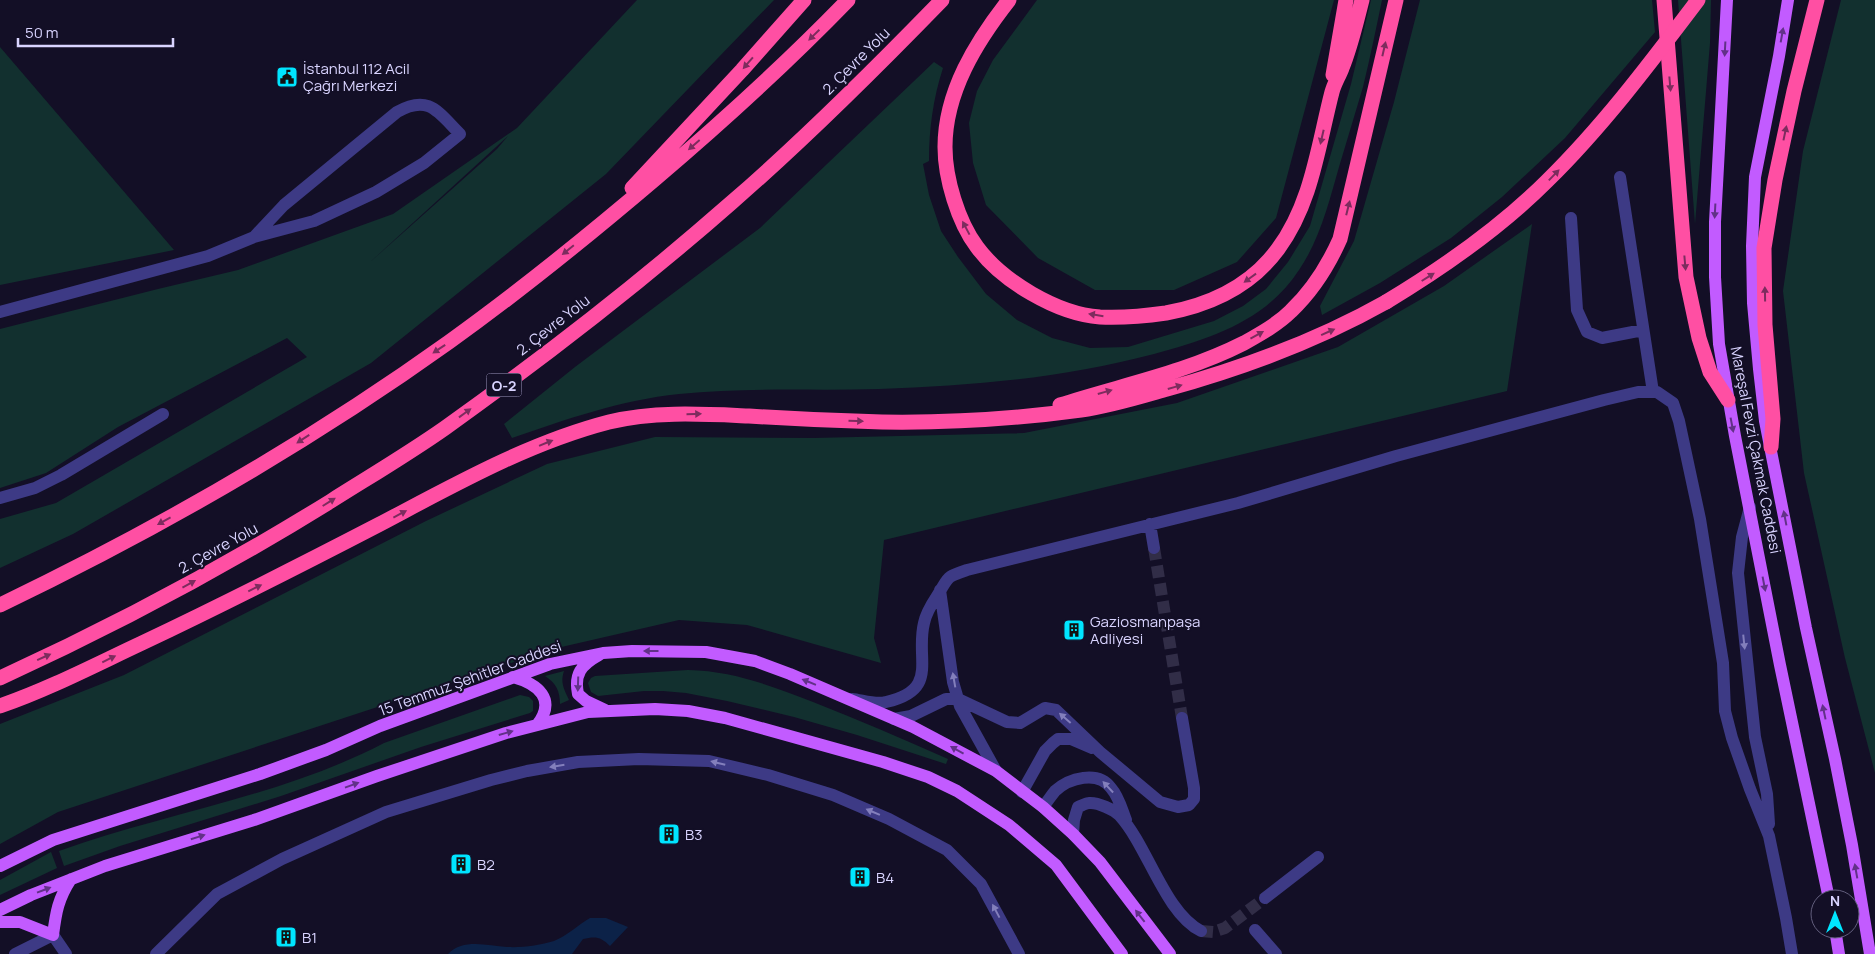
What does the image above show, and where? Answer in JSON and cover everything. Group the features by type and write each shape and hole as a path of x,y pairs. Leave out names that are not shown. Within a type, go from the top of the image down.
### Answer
{"highway":[{"path":"606,220 638,180 742,70 804,0"},
{"path":"0,605 126,543 287,449 365,399 448,342 526,284 606,220 752,94 848,0"},
{"name":"2. Çevre Yolu","path":"0,678 115,624 218,568 362,482 450,424 597,313 668,257 732,202 867,77 942,0"},
{"path":"1009,0 980,41 963,71 954,94 945,147 950,184 963,222 976,247 997,268 1026,291 1054,306 1099,317 1147,316 1190,309 1230,292 1256,274 1277,250 1292,227 1306,196 1316,161 1332,89 1333,68 1346,0"},
{"path":"1332,89 1342,67 1362,0"},
{"path":"1025,416 1172,373 1205,361 1242,344 1272,327 1291,312 1326,268 1340,239 1396,0"},
{"path":"1664,0 1686,277 1699,338 1710,372 1728,400"},
{"path":"0,706 25,697 135,647 271,581 455,485 524,452 575,431 645,416 685,414 882,422 980,420 1082,410 1127,400 1227,372 1313,338 1356,319 1432,274 1473,246 1511,215 1547,182 1581,146 1698,0"},
{"path":"1772,448 1773,419 1765,325 1764,248 1775,180 1817,0"}],"main road":[{"name":"Mareşal Fevzi Çakmak Caddesi","path":"1727,0 1715,231 1715,276 1719,344 1728,400 1780,665 1827,889"},
{"name":"Mareşal Fevzi Çakmak Caddesi","path":"1788,0 1755,177 1752,246 1761,394 1806,628 1852,845 1870,954"},
{"name":"15 Temmuz Şehitler Caddesi","path":"0,866 53,840 260,774 326,750 380,726 550,664 603,653 632,651 690,652 733,656 755,661 790,674 852,699 938,739 996,771 1043,807 1100,862 1170,954"},
{"path":"603,653 589,661 580,671 576,682 578,694 586,701 606,710"},
{"path":"513,677 528,681 540,690 545,700 543,717 537,725"},
{"path":"0,910 30,895 105,866 254,820 506,733 588,712 655,709 688,711 725,718 883,762 928,777 957,791 1009,825 1056,865 1122,954"},
{"path":"0,922 20,922 53,935 60,895 71,879"},
{"path":"1837,939 1839,954"}],"street":[{"path":"0,312 208,256 254,237 314,222 376,192 424,163 460,134 435,108 424,104 409,105 397,112 284,205 254,237"},
{"path":"1620,178 1653,392"},
{"path":"1571,218 1577,310 1587,332 1602,338 1643,330"},
{"path":"852,699 885,703 910,693 920,683 924,668 923,625 928,609 947,577 967,570 1238,503 1396,456 1595,403 1638,392 1657,392 1673,403 1679,421 1705,548 1723,663 1725,711 1732,738 1769,836"},
{"path":"0,498 35,488 61,475 163,414"},
{"path":"1750,507 1742,536 1738,573 1755,737 1766,794 1769,836 1792,954"},
{"path":"1150,524 1154,548"},
{"path":"940,590 953,682 960,706 996,771"},
{"path":"894,719 911,716 946,698 958,699 1007,722 1020,723 1045,708 1056,710 1100,752 1160,802 1178,807 1189,805 1194,799 1194,788 1182,718"},
{"path":"1022,792 1045,751 1058,739 1071,739 1100,752"},
{"path":"156,954 217,894 282,859 386,812 490,780 527,771 578,762 639,759 709,761 768,775 833,795 889,818 947,850 981,884 1019,954"},
{"path":"1043,807 1056,791 1072,780 1091,777 1103,780 1111,787 1130,830"},
{"path":"1073,834 1074,820 1078,807 1089,803 1119,814 1177,910 1190,926 1201,931"},
{"path":"1265,898 1318,857"},
{"path":"1255,930 1276,954"},
{"path":"15,954 53,935 66,954"}],"green space":[{"path":"637,0 774,0 606,174 371,363 73,534 0,568 0,519 56,503 307,357 287,338 118,427 46,473 0,488 0,329 238,270 393,214 517,128","holes":["508,136 497,149 368,264"]},
{"path":"1037,0 1334,0 1276,218 1237,262 1174,290 1095,290 1038,258 986,205 973,163 969,123 977,91 993,60"},
{"path":"1371,0 1382,0 1363,87 1323,220 1313,246 1286,288 1270,303 1235,326 1196,342 1154,354 1052,375 914,388 729,391 679,394 615,406 574,417 512,438 504,424 575,367 760,228 934,62 943,68 932,114 929,161 923,164 929,195 941,231 986,294 1017,320 1052,338 1090,348 1128,347 1214,321 1243,306 1266,289 1288,262 1310,226 1351,84"},
{"path":"1420,0 1652,0 1655,32 1565,138 1502,197 1451,238 1380,283 1322,315 1320,306 1354,241 1394,102"},
{"path":"1678,0 1711,0 1710,43 1695,224"},
{"path":"1841,0 1875,0 1875,773 1845,658 1804,473 1783,291 1803,151"},
{"path":"0,47 174,250 0,285"},
{"path":"1532,224 1507,391 884,540 874,638 881,663 747,625 679,620 557,648 58,812 0,844 0,724 124,675 426,521 547,464 655,437 814,438 1024,433 1177,403 1338,347 1444,286"},
{"path":"688,670 737,676 767,685 813,702 948,759 946,764 857,735 727,701 686,693 663,691 598,696 591,692 588,683 595,676"},
{"path":"564,671 564,689 569,700 560,704 557,688 545,676"},
{"path":"520,695 529,697 533,701 533,711 421,747 281,796 120,846 64,866 59,851 306,777 384,743"},
{"path":"51,852 57,868 0,895 0,880"}],"water":[{"path":"590,918 606,918 628,927 610,946 598,938 583,939 572,954 448,954 454,949 468,944 519,947 554,941"}],"tunnel":[{"path":"1154,548 1182,718"},
{"path":"1201,931 1213,932 1225,928 1265,898"}],"place":[{"name":"İstanbul 112 Acil Çağrı Merkezi","path":"287,77"},
{"name":"Gaziosmanpaşa Adliyesi","path":"1074,630"},
{"name":"B3","path":"669,834"},
{"name":"B2","path":"461,864"},
{"name":"B4","path":"860,877"},
{"name":"B1","path":"286,937"}]}
